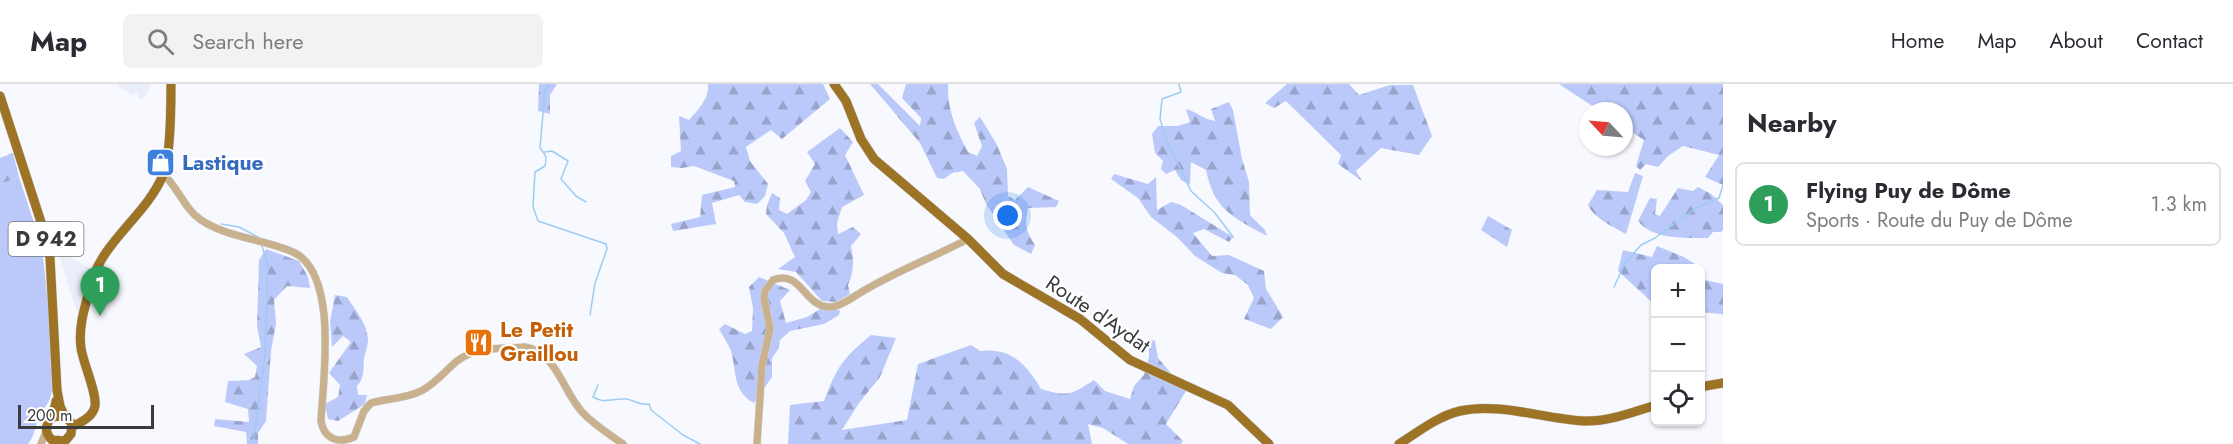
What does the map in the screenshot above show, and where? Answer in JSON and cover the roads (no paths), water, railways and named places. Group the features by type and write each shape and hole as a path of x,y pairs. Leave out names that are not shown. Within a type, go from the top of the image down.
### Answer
{"main road":[{"path":"70,428 57,416 51,418 46,424 46,432 50,439 57,443 65,441 70,428 88,418 94,410 96,404 81,350 82,320 92,281 105,255 153,193 163,174 171,115 171,84"},
{"name":"Route d'Aydat","path":"834,84 846,101 861,139 874,159 968,239 1003,274 1080,319 1130,360 1228,405 1269,444"},
{"name":"D 942","path":"0,96 41,222 50,258 57,390 56,408 51,418"},
{"path":"1705,386 1723,383"},
{"name":"D 942","path":"57,390 60,406 70,428"},
{"path":"1399,444 1439,419 1462,411 1502,411 1589,421 1651,406"}],"street":[{"path":"163,174 200,220 295,253 308,265 318,286 325,314 321,422 322,429 328,438 337,443 349,441 359,429 364,411 371,403 405,398 424,390 470,353 525,347 543,355 583,413 623,444"},
{"path":"757,444 762,365 770,329 764,298 765,291 773,280 788,277 820,305 834,307 875,284 968,239"},
{"path":"41,444 46,432"}],"waterway":[{"path":"550,84 545,90 540,148 546,156 546,163 535,172 533,207 538,221 606,244 607,249 595,283 590,315"},
{"path":"1179,84 1181,92 1162,99 1160,119 1166,139 1191,191 1215,213 1233,237"},
{"path":"545,152 552,151 568,161 561,179 576,196 586,202"},
{"path":"1614,287 1625,263 1641,245 1655,238 1696,208 1719,198 1723,185"},
{"path":"221,224 239,227 258,237"},
{"path":"253,444 265,354 268,266 262,246"},
{"path":"598,385 593,397 601,400 626,399 649,404 651,410 683,435 700,444"}],"place":[{"name":"Lastique","path":"161,163"},
{"name":"Flying Puy de Dôme","path":"100,316"},
{"name":"Le Petit Graillou","path":"479,342"}]}
